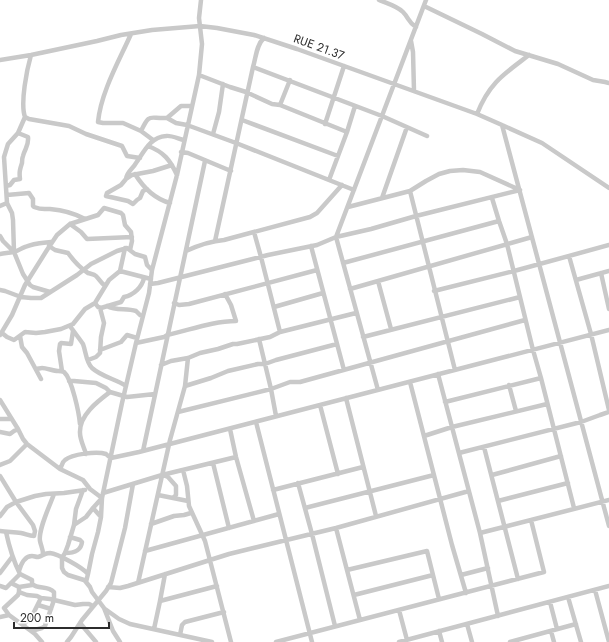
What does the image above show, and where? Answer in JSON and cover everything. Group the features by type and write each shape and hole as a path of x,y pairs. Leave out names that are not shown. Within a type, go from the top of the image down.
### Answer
{"street":[{"path":"86,582 98,532 101,517 102,498 136,340 152,270 177,176 199,75 202,44 199,18 201,0"},
{"path":"379,0 402,11 409,22 416,27"},
{"path":"378,390 336,238 426,0"},
{"path":"424,6 515,51 558,64 593,80 609,83"},
{"name":"RUE 21.37","path":"0,60 152,30 200,26 234,31 264,38 477,114 542,143 609,188"},
{"path":"131,34 107,88 101,105 98,122 123,123 141,131 153,140"},
{"path":"215,241 253,67 260,41 264,38"},
{"path":"411,40 413,52 414,91"},
{"path":"31,55 26,74 24,92 23,106 25,117 18,133 9,142 4,154 7,203 13,216 14,252 23,274 33,287 50,292"},
{"path":"477,114 490,88 502,75 529,55"},
{"path":"325,124 344,66"},
{"path":"253,67 382,116 427,136"},
{"path":"199,75 248,92 272,104 280,105 347,132"},
{"path":"280,105 290,80"},
{"path":"213,134 220,112 223,84"},
{"path":"167,118 181,106 192,106"},
{"path":"329,180 355,106"},
{"path":"25,117 69,126 86,134 122,146 127,156 140,158"},
{"path":"141,131 144,122 148,118 167,118 176,123 188,125 213,134 354,190"},
{"path":"242,120 338,156"},
{"path":"502,125 609,526"},
{"path":"382,198 407,127"},
{"path":"6,186 10,185 14,180 20,179 19,170 22,157 27,146 28,136 18,133"},
{"path":"126,179 129,170 136,165 153,140 167,136 184,140"},
{"path":"148,146 161,152 170,160 177,176"},
{"path":"181,152 188,153 230,171"},
{"path":"143,451 205,161"},
{"path":"147,189 143,191 140,198 133,204 128,201 106,196 107,193 121,185 129,176 172,165"},
{"path":"348,207 410,191 439,174 450,171 463,170 480,172 520,190"},
{"path":"134,174 153,195 170,203"},
{"path":"186,251 196,246 310,217 317,213 342,185"},
{"path":"120,271 144,278 150,282 180,278 311,246 416,216 520,190"},
{"path":"410,191 455,370"},
{"path":"7,195 29,193 33,199 34,207 45,210 50,209 68,212 85,219"},
{"path":"492,198 507,244 532,350 541,378 574,508"},
{"path":"0,206 7,203"},
{"path":"104,208 123,215 125,225 132,232 132,237 120,271 109,280 95,304 85,309 70,326 36,333 25,332 14,340 1,334 21,297 25,285 50,244 59,232 70,224 85,219 98,215 104,208"},
{"path":"343,263 499,221"},
{"path":"70,224 81,232 87,239 132,237"},
{"path":"254,232 280,332"},
{"path":"0,236 14,252"},
{"path":"350,289 532,237"},
{"path":"0,254 14,252 39,242 50,244 55,250 68,252 70,257 80,267 90,274 96,275 105,286"},
{"path":"434,291 514,272 609,245"},
{"path":"311,246 344,370"},
{"path":"0,290 21,297 43,297 91,264 117,251 128,249 135,254 145,257 147,265 152,270"},
{"path":"459,454 581,422 609,411 591,334 569,256"},
{"path":"174,303 179,305 189,304 317,270"},
{"path":"576,280 609,271"},
{"path":"600,273 608,300 609,309"},
{"path":"100,308 121,302 124,297 132,294 141,286 144,278"},
{"path":"378,281 391,329"},
{"path":"274,307 323,293"},
{"path":"100,350 121,342 127,335 136,340 164,337 222,322 236,321 231,304 225,294"},
{"path":"363,337 520,297"},
{"path":"88,360 98,355 104,322 100,308 95,304"},
{"path":"107,306 114,309 136,311 142,316"},
{"path":"161,364 188,358 200,353 233,344 270,337 280,332 356,312"},
{"path":"178,412 271,389 290,382 300,382 525,320"},
{"path":"70,326 82,344 89,364 96,371 126,386"},
{"path":"60,469 65,460 73,457 96,453 105,454 111,458 143,451 609,330"},
{"path":"73,331 71,344 61,343 59,351 62,371 65,373 69,381 77,406 80,424 80,437 86,454"},
{"path":"20,336 22,347 27,353 41,379"},
{"path":"259,339 276,416"},
{"path":"185,386 228,371 258,364 265,364 337,344"},
{"path":"138,583 169,444 185,386 188,358"},
{"path":"36,369 41,368 62,371"},
{"path":"438,374 480,533 498,616"},
{"path":"445,402 541,378"},
{"path":"69,381 96,383 106,388 110,392 124,396 132,397 155,394"},
{"path":"410,382 466,592"},
{"path":"509,385 516,412"},
{"path":"80,424 93,406 110,392"},
{"path":"346,398 376,516"},
{"path":"0,400 27,444 60,469 81,478 90,489 102,498"},
{"path":"424,436 452,427 547,404"},
{"path":"320,405 338,474"},
{"path":"0,420 11,419"},
{"path":"256,422 312,642"},
{"path":"0,432 10,434 14,430 18,429"},
{"path":"230,429 236,457 254,521"},
{"path":"0,464 10,461 27,444"},
{"path":"484,447 518,579"},
{"path":"492,475 561,456"},
{"path":"103,493 162,475 236,457"},
{"path":"213,462 229,528"},
{"path":"273,490 363,467"},
{"path":"183,470 187,486 189,506 205,541 231,642"},
{"path":"162,475 168,477 176,486 176,495 173,498"},
{"path":"305,508 434,475"},
{"path":"0,476 2,482 33,525 35,532 34,536 28,536 0,531"},
{"path":"298,483 335,626"},
{"path":"498,500 568,483"},
{"path":"67,642 111,583 125,528 133,484"},
{"path":"0,516 7,507 16,502 35,496 90,489"},
{"path":"83,490 76,509 74,526 62,558 62,564 64,572 86,582 104,608 113,631 120,642"},
{"path":"108,587 120,588 210,560 336,528 469,491"},
{"path":"44,554 40,541 41,531 48,507 54,494"},
{"path":"158,495 188,501"},
{"path":"74,526 86,517 102,498"},
{"path":"480,533 609,500"},
{"path":"93,508 101,517"},
{"path":"151,524 174,516 184,516 191,513"},
{"path":"145,551 279,514"},
{"path":"276,642 544,572 530,520"},
{"path":"336,528 360,620"},
{"path":"6,532 12,557 19,572 32,580 32,585"},
{"path":"65,553 72,553 78,550 82,544 80,540 70,537"},
{"path":"347,570 427,551 439,600"},
{"path":"0,586 6,588 11,583 19,572 25,558 30,556 39,557 50,553 83,569 88,574"},
{"path":"0,573 12,557"},
{"path":"461,575 488,568"},
{"path":"154,629 165,574"},
{"path":"354,595 433,575"},
{"path":"11,583 27,595 76,605 89,604 94,606"},
{"path":"19,590 32,585 36,587 45,587 54,592 54,600 45,626 31,632"},
{"path":"160,601 217,586"},
{"path":"400,642 609,586"},
{"path":"19,590 18,595 2,607 9,615 24,625 42,642"},
{"path":"595,590 609,642"},
{"path":"568,597 581,642"},
{"path":"24,625 32,616 41,598"},
{"path":"550,602 557,629"},
{"path":"38,604 51,609"},
{"path":"104,608 119,619 130,624 212,642"},
{"path":"399,610 407,640"},
{"path":"180,635 182,625 185,622 224,612"},
{"path":"0,616 9,615"},
{"path":"80,623 96,642"},
{"path":"467,624 472,642"},
{"path":"510,642 526,640 576,624"},
{"path":"551,631 554,642"},
{"path":"439,632 442,642"}]}
